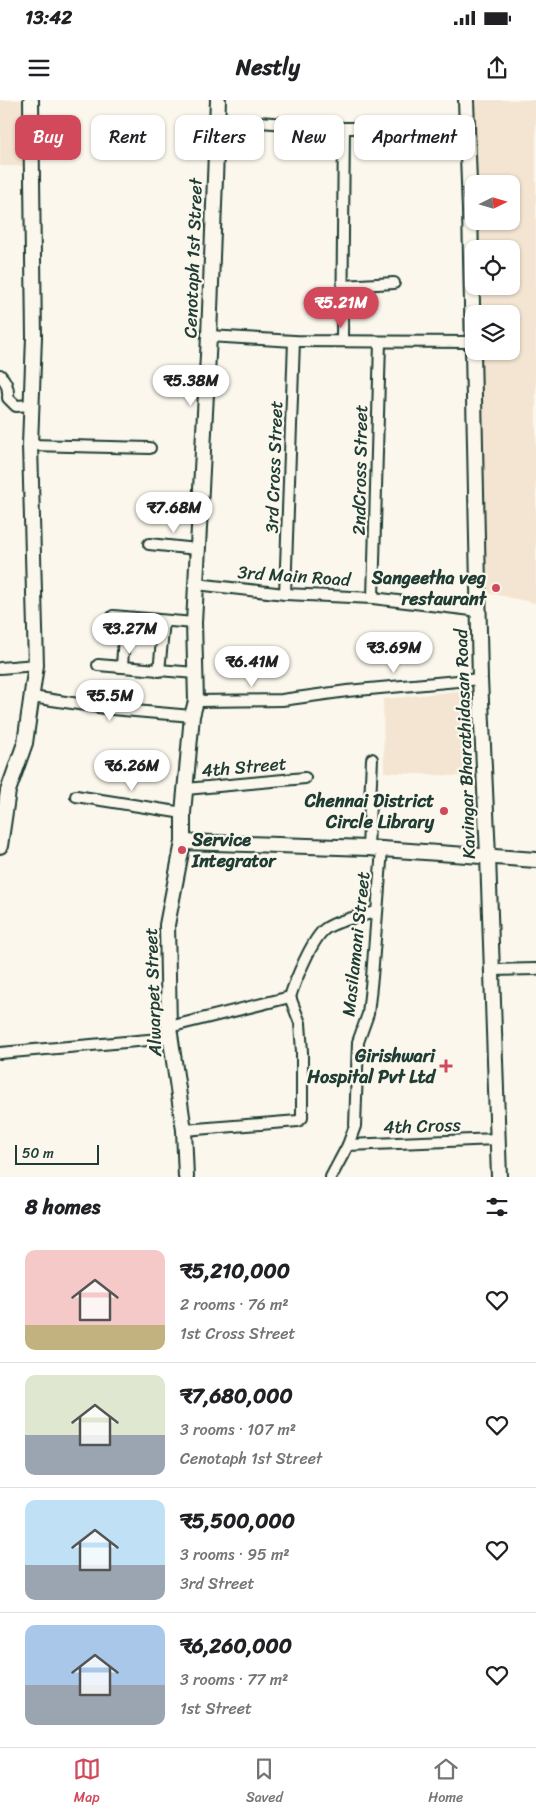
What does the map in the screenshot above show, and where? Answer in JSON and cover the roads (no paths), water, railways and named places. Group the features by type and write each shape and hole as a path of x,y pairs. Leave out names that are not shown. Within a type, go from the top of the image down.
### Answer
{"street":[{"path":"0,846 8,791 26,743 36,664 30,445 34,337 31,100"},
{"name":"Cenotaph 1st Street","path":"217,115 218,100"},
{"name":"Kavingar Bharathidasan Road","path":"466,100 467,115"},
{"path":"344,128 354,128"},
{"name":"Cenotaph 1st Street","path":"192,716 196,701 194,623 209,336 215,160"},
{"path":"342,341 344,160"},
{"name":"Kavingar Bharathidasan Road","path":"468,160 471,305"},
{"path":"343,286 394,283"},
{"path":"209,336 294,341 465,342"},
{"name":"3rd Cross Street","path":"285,594 294,341"},
{"name":"2ndCross Street","path":"373,598 380,342"},
{"name":"Kavingar Bharathidasan Road","path":"473,360 480,610 480,679 488,856 498,1177"},
{"path":"0,375 9,390 8,398 16,406 31,405"},
{"path":"30,445 150,448"},
{"path":"149,544 197,549"},
{"name":"3rd Main Road","path":"196,584 285,594 373,598 480,610"},
{"path":"112,616 194,623"},
{"path":"122,667 124,617"},
{"path":"159,671 164,621"},
{"path":"0,668 36,664"},
{"path":"98,665 194,673"},
{"path":"196,701 282,700 347,691 480,679"},
{"path":"32,697 112,709 192,716"},
{"name":"Alwarpet Street","path":"186,1177 184,1130 170,1033 167,925 183,842 183,813 192,716"},
{"name":"Masilamani Street","path":"331,1177 348,1146 355,1126 358,1042 368,1014 372,977 376,912 372,759"},
{"name":"4th Street","path":"186,789 305,778"},
{"path":"76,796 183,813"},
{"path":"183,842 375,849 536,860"},
{"path":"184,1130 298,1121 302,1118 300,1023 290,997 297,976 316,941 325,929 376,912"},
{"path":"492,970 536,969"},
{"path":"0,1053 170,1033 290,997"},
{"name":"4th Cross","path":"348,1146 497,1139"}],"place":[{"name":"Sangeetha veg restaurant","path":"496,588"},
{"name":"Chennai District Circle Library","path":"444,811"},
{"name":"Service Integrator","path":"182,850"},
{"name":"Girishwari Hospital Pvt Ltd","path":"446,1066"}]}
